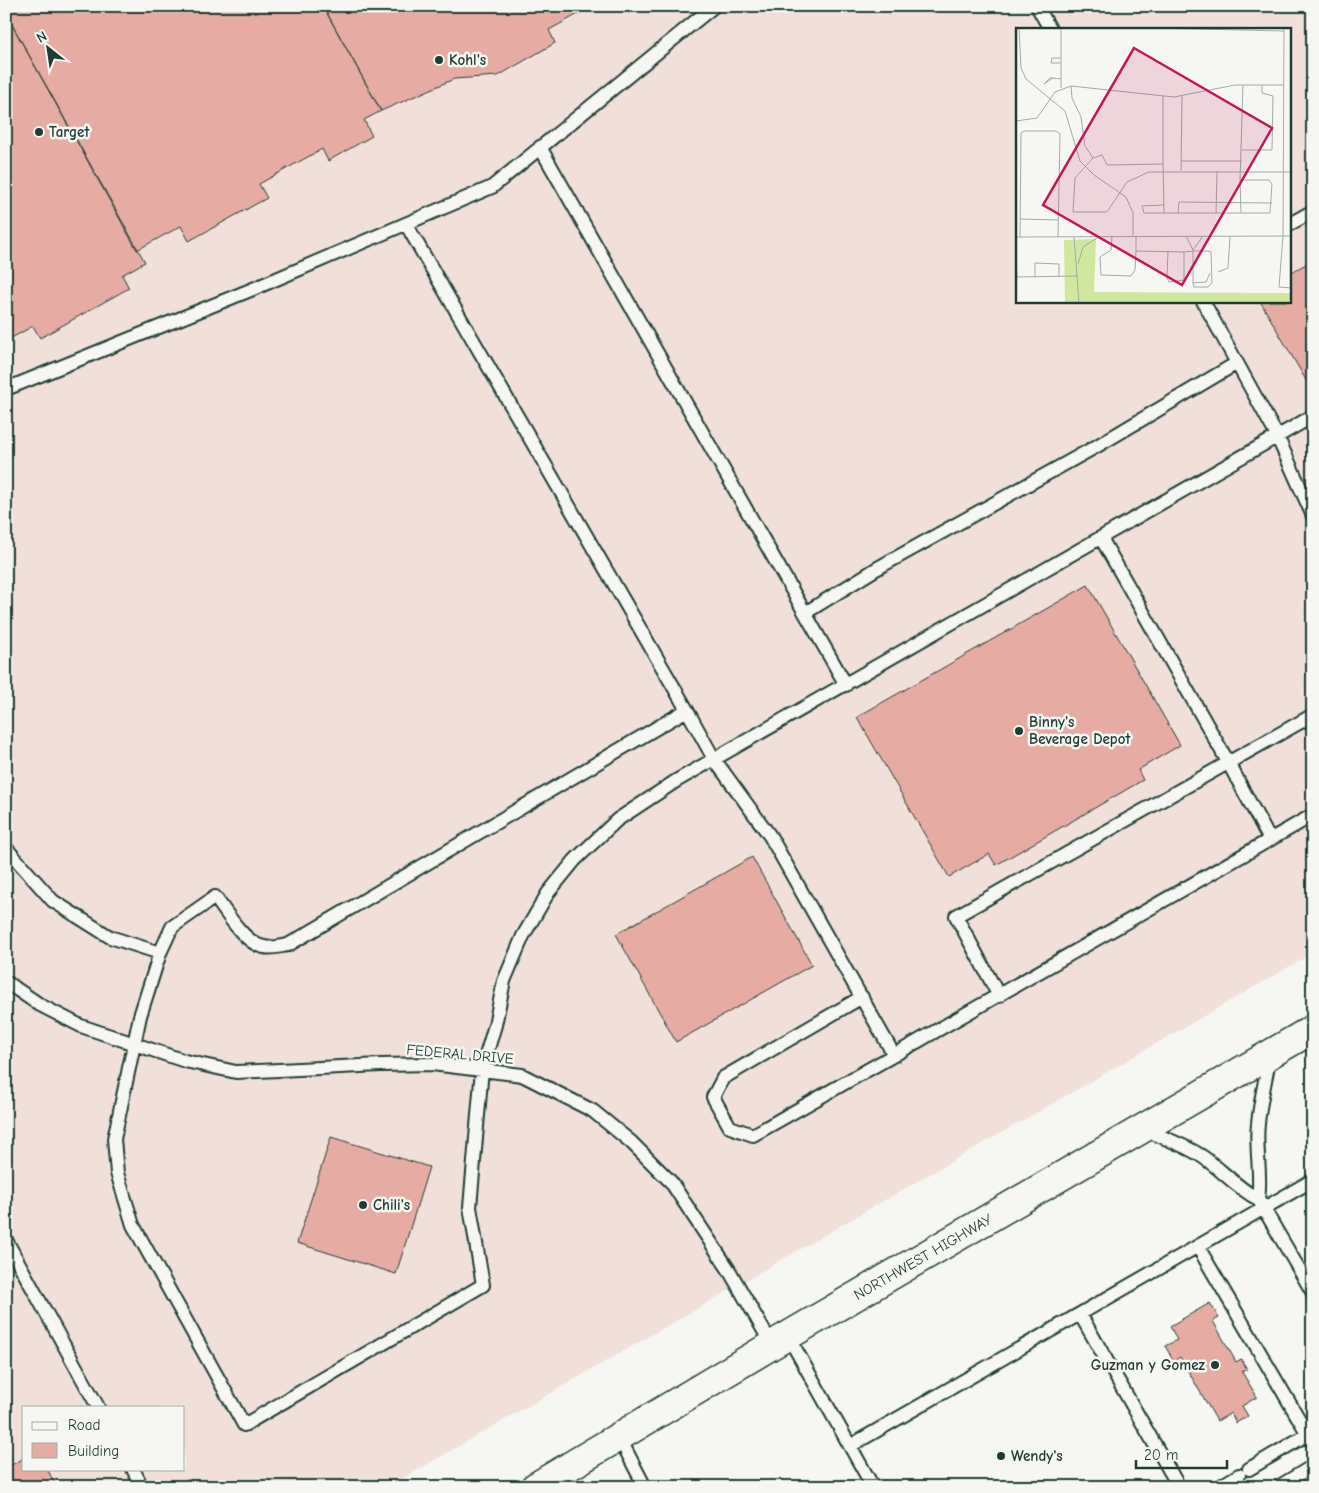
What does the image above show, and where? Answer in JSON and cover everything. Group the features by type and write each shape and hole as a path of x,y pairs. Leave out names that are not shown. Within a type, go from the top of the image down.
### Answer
{"main road":[{"name":"NORTHWEST HIGHWAY","path":"544,1483 780,1341 1313,1029"}],"lane":[{"path":"6,389 253,288 492,187 714,6"},
{"path":"1037,6 1049,28"},
{"path":"540,147 846,685"},
{"path":"1292,223 1313,211"},
{"path":"406,224 714,759 770,836 894,1055"},
{"path":"1204,302 1238,363 1311,508"},
{"path":"805,613 876,569 1097,446 1238,363"},
{"path":"687,710 288,945 264,948 251,940 236,927 215,897 172,927 160,953 140,1016 114,1140 117,1173 133,1226 244,1425 483,1285 470,1207 482,1069 495,1025 504,981 523,936 548,893 575,860 617,820 676,781 1313,416"},
{"path":"1101,538 1270,840"},
{"path":"999,996 956,916 1313,714"},
{"path":"862,997 723,1078 713,1097 730,1128 753,1135 1313,815"},
{"path":"6,848 53,901 110,937 160,953"},
{"name":"FEDERAL DRIVE","path":"6,982 40,1005 80,1026 185,1061 236,1072 432,1064 482,1069 522,1076 593,1111 632,1142 671,1182 850,1446 873,1487"},
{"path":"1261,1203 1257,1148 1258,1125 1270,1054"},
{"path":"1141,1128 1200,1155 1261,1203 1313,1293"},
{"path":"850,1446 1198,1247 1261,1203 1313,1180"},
{"path":"6,1240 97,1406"},
{"path":"1198,1247 1311,1439 1244,1472 1220,1487"},
{"path":"1080,1314 1179,1487"},
{"path":"619,1437 645,1487"},
{"path":"1278,1487 1313,1466"},
{"path":"134,1470 142,1487"}],"shaded area":[{"path":"6,6 1313,6 1313,953 388,1487 6,1487"}],"building":[{"path":"6,6 323,6 381,111 364,120 372,136 328,161 322,149 259,184 267,198 189,241 181,226 137,250 6,14"},
{"name":"Kohl's","path":"323,6 593,6 549,30 555,43 498,76 454,79 381,111"},
{"name":"Target","path":"6,14 145,262 122,275 129,288 40,338 33,326 6,341"},
{"path":"1313,260 1313,379 1307,382 1261,302 1292,302 1292,272"},
{"name":"Binny's Beverage Depot","path":"1088,585 1180,745 1138,770 1143,780 996,865 989,854 949,877 857,717"},
{"path":"752,857 812,965 676,1042 616,934"},
{"name":"Chili's","path":"331,1137 429,1167 396,1274 297,1243"},
{"name":"Guzman y Gomez","path":"1210,1303 1219,1318 1213,1321 1236,1362 1241,1359 1247,1369 1242,1372 1257,1397 1242,1406 1248,1416 1236,1423 1231,1413 1217,1421 1180,1357 1174,1361 1165,1346 1177,1340 1170,1326"},
{"path":"22,1459 22,1470 48,1470 57,1487 6,1487 6,1468"}],"place":[{"name":"Kohl's","path":"439,60"},
{"name":"Target","path":"39,132"},
{"name":"Binny's Beverage Depot","path":"1019,731"},
{"name":"Chili's","path":"363,1205"},
{"name":"Guzman y Gomez","path":"1215,1365"},
{"name":"Wendy's","path":"1001,1456"}]}
